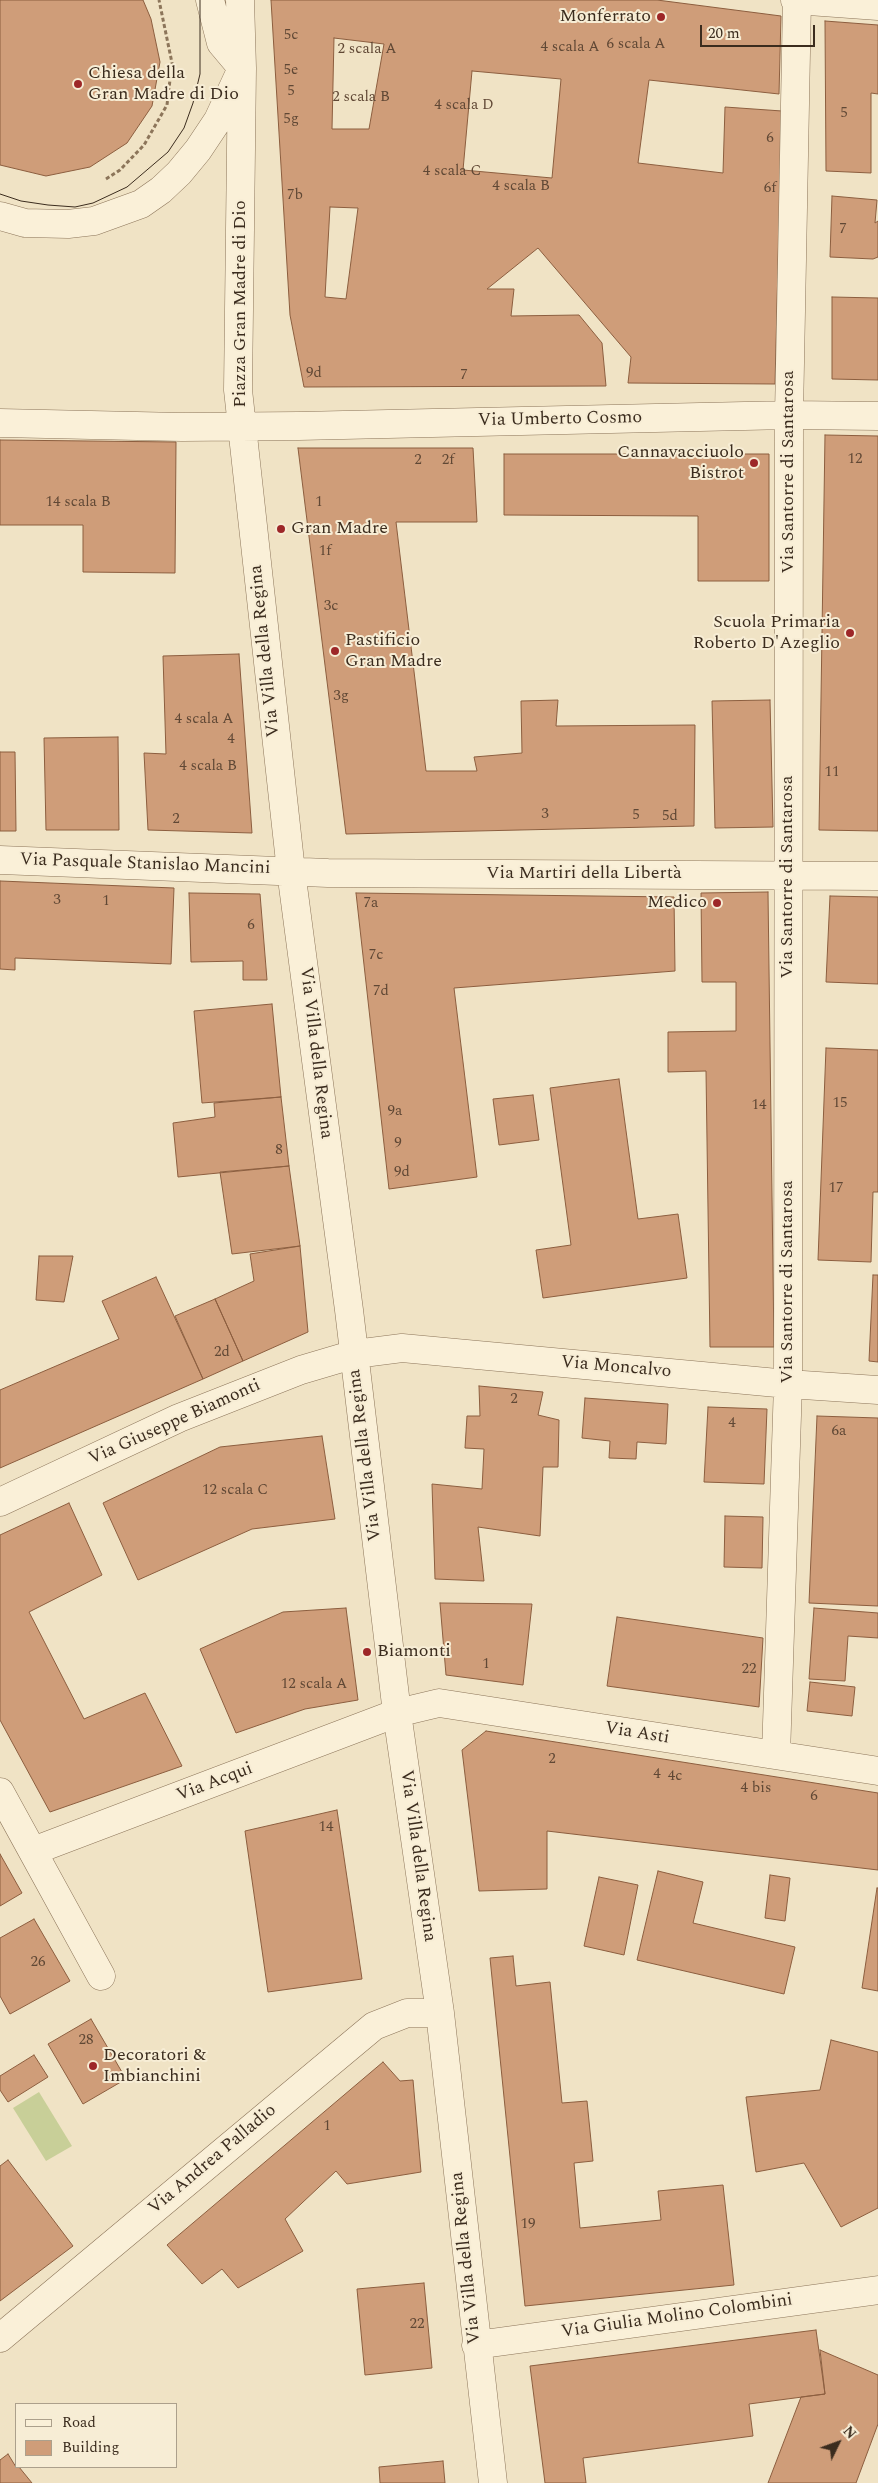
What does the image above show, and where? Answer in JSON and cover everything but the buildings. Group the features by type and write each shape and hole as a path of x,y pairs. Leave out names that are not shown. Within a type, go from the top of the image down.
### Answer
{"street":[{"path":"0,216 25,223 68,224 94,221 141,204 180,173 218,120 242,68 221,43 210,0"},
{"name":"Piazza Gran Madre di Dio","path":"0,423 182,427 242,426 238,390 242,68 240,0"},
{"path":"797,0 878,6"},
{"name":"Via Santorre di Santarosa","path":"776,1755 788,1384 789,415 797,0"},
{"name":"Via Umberto Cosmo","path":"242,426 319,426 789,415 878,416"},
{"name":"Via Villa della Regina","path":"242,426 291,871 354,1354 397,1713 440,2013 493,2483"},
{"name":"Via Pasquale Stanislao Mancini","path":"0,860 291,871"},
{"name":"Via Martiri della Libertà","path":"291,871 878,876"},
{"name":"Via Moncalvo","path":"354,1354 402,1348 788,1384 878,1390"},
{"name":"Via Giuseppe Biamonti","path":"0,1502 179,1418 301,1370 354,1354"},
{"name":"Via Asti","path":"397,1713 439,1703 878,1771"},
{"name":"Via Acqui","path":"33,1851 397,1713"},
{"path":"0,1792 101,1976"},
{"name":"Via Andrea Palladio","path":"0,2338 374,2026 407,2013 440,2013"},
{"name":"Via Giulia Molino Colombini","path":"476,2344 878,2290"}],"path":[{"path":"100,182 120,170 144,145 167,105 172,62 159,0"}],"green space":[{"path":"39,2092 72,2146 46,2161 13,2108"}],"tram line":[{"path":"0,194 21,201 48,205 75,207 93,203 127,187 168,152 184,128 193,103 200,74 200,0"}],"place":[{"name":"Monferrato","path":"661,17"},
{"name":"Chiesa della Gran Madre di Dio","path":"78,84"},
{"name":"Cannavacciuolo Bistrot","path":"754,463"},
{"name":"Gran Madre","path":"281,529"},
{"name":"Scuola Primaria Roberto D'Azeglio","path":"850,633"},
{"name":"Pastificio Gran Madre","path":"335,651"},
{"name":"Medico","path":"717,903"},
{"name":"Biamonti","path":"367,1652"},
{"name":"Decoratori & Imbianchini","path":"93,2066"}]}
